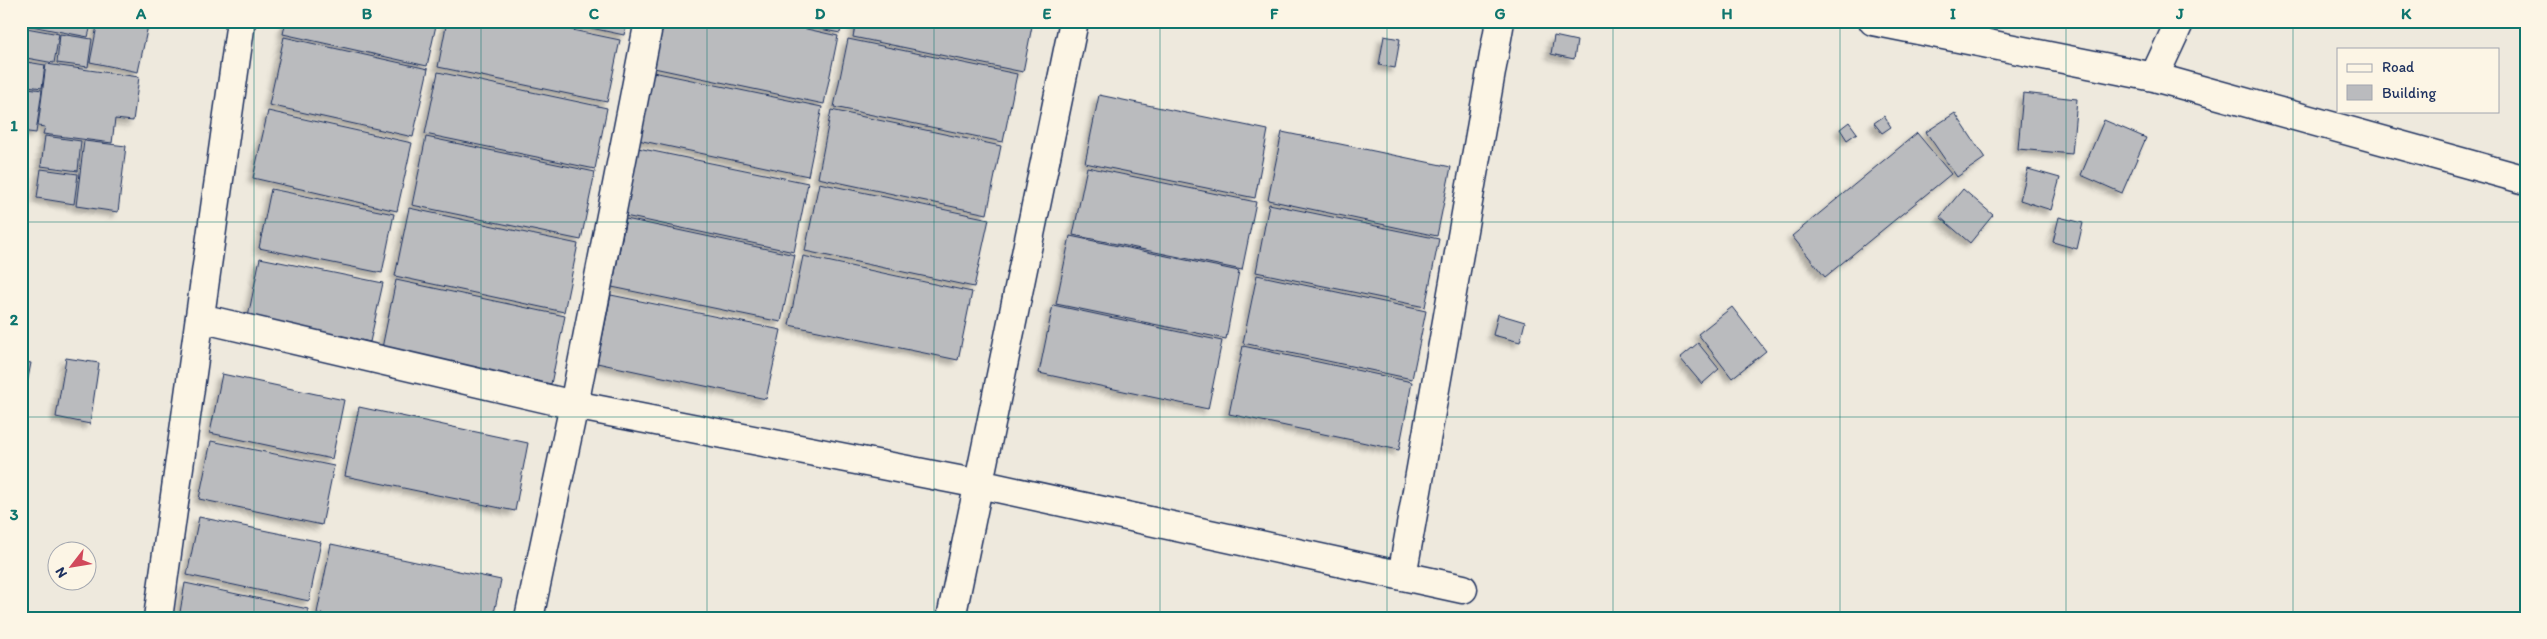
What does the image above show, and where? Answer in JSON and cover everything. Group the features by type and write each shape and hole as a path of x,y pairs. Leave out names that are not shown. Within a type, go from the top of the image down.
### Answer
{"street":[{"path":"158,618 241,21"},
{"path":"529,618 574,405 649,21"},
{"path":"951,618 1074,21"},
{"path":"1402,576 1500,21"},
{"path":"1873,21 2154,77 2526,180"},
{"path":"2154,77 2180,21"},
{"path":"200,318 574,405 979,484 1463,589"}],"building":[{"path":"21,21 92,21 88,37 21,24"},
{"path":"98,21 149,21 138,72 90,62"},
{"path":"286,21 437,21 427,66 283,34"},
{"path":"447,21 529,21 620,40 607,102 438,67"},
{"path":"558,21 627,21 624,35"},
{"path":"664,21 771,21 838,36 824,104 654,68"},
{"path":"781,21 843,21 840,33"},
{"path":"856,21 1033,21 1023,72 853,37"},
{"path":"21,27 59,34 54,63 21,57"},
{"path":"60,34 92,39 88,67 57,63"},
{"path":"1384,36 1400,39 1395,68 1379,65"},
{"path":"1554,36 1577,41 1574,59 1551,54"},
{"path":"284,37 428,69 413,137 269,105"},
{"path":"848,39 1017,74 1003,142 834,107"},
{"path":"21,61 45,65 42,88 21,85"},
{"path":"46,64 139,77 133,121 115,119 112,143 43,134 45,127 38,126"},
{"path":"438,72 607,108 595,169 425,134"},
{"path":"653,72 822,107 808,176 638,140"},
{"path":"21,87 42,90 36,133 21,131"},
{"path":"2023,93 2077,99 2072,154 2018,149"},
{"path":"1099,95 1268,130 1255,198 1085,163"},
{"path":"831,110 1001,146 987,214 818,178"},
{"path":"268,111 412,143 397,211 253,178"},
{"path":"1955,113 1985,158 1957,177 1926,132"},
{"path":"1884,116 1891,127 1882,133 1874,123"},
{"path":"2104,120 2146,138 2122,193 2081,175"},
{"path":"1849,122 1857,133 1847,140 1840,129"},
{"path":"1282,132 1451,167 1437,236 1268,200"},
{"path":"1917,133 1951,174 1825,277 1792,236"},
{"path":"45,136 81,141 78,171 41,166"},
{"path":"426,137 595,172 581,240 412,205"},
{"path":"84,141 126,146 118,212 76,206"},
{"path":"638,148 808,183 794,252 625,216"},
{"path":"1087,167 1256,202 1242,270 1073,235"},
{"path":"41,169 78,174 74,204 37,198"},
{"path":"2028,169 2060,178 2051,210 2020,200"},
{"path":"819,183 989,219 974,287 805,251"},
{"path":"271,189 394,214 382,273 259,248"},
{"path":"1963,189 1993,215 1970,243 1940,217"},
{"path":"1269,204 1439,239 1425,307 1256,272"},
{"path":"409,208 578,244 564,312 395,276"},
{"path":"2059,217 2083,223 2077,249 2053,242"},
{"path":"626,219 795,255 781,322 612,287"},
{"path":"1070,236 1239,271 1226,339 1056,304"},
{"path":"803,256 972,292 958,360 789,325"},
{"path":"260,258 383,283 370,342 248,317"},
{"path":"1257,275 1426,311 1412,379 1243,343"},
{"path":"396,280 565,316 551,384 382,348"},
{"path":"611,295 781,330 766,399 597,363"},
{"path":"1053,305 1222,341 1208,409 1039,373"},
{"path":"1732,307 1766,351 1732,378 1698,334"},
{"path":"1498,314 1525,322 1520,342 1493,335"},
{"path":"1698,343 1719,369 1702,384 1680,358"},
{"path":"1243,346 1412,382 1399,450 1229,414"},
{"path":"66,358 99,363 90,424 56,417"},
{"path":"21,361 31,363 21,414"},
{"path":"222,374 344,400 332,459 210,433"},
{"path":"359,407 528,443 515,511 345,476"},
{"path":"211,441 334,466 322,525 199,499"},
{"path":"199,517 321,542 309,601 187,575"},
{"path":"331,544 501,580 493,618 341,618 317,613"},
{"path":"185,583 308,609 307,618 179,618"}]}
